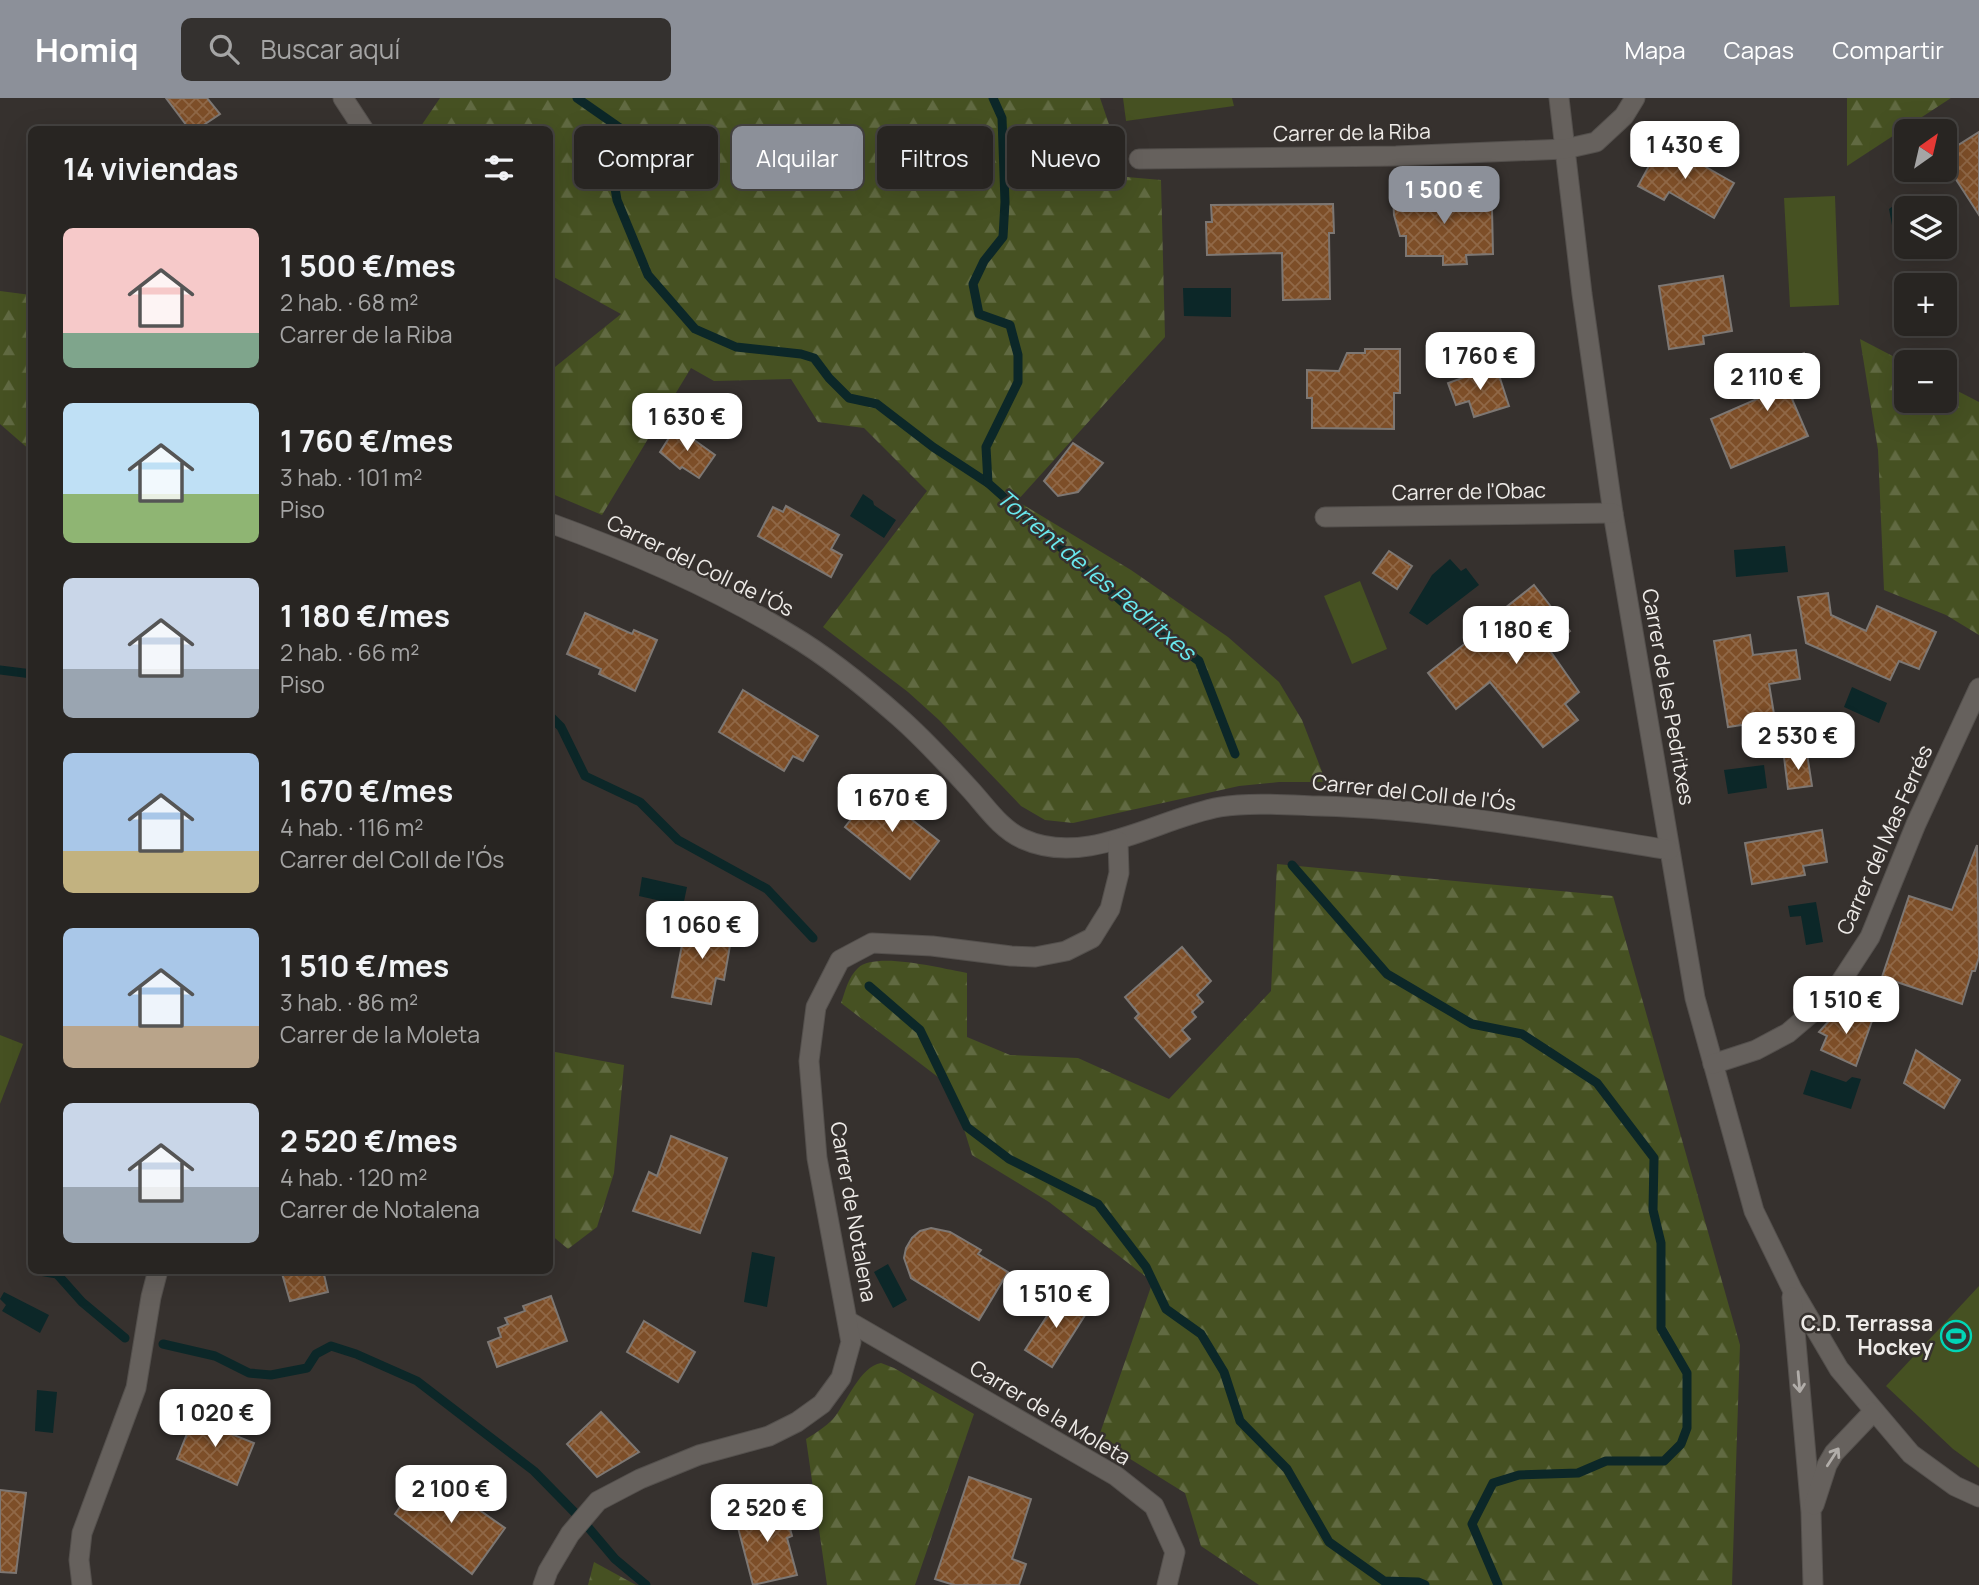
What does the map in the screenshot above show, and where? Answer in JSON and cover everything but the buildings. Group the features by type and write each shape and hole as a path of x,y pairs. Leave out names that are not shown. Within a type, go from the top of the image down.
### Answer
{"street":[{"path":"343,98 361,126"},
{"name":"Carrer de les Pedritxes","path":"1559,98 1582,294 1613,513 1695,998 1754,1211 1791,1289 1839,1369 1911,1454 1955,1486 1979,1497"},
{"name":"Carrer de la Riba","path":"1139,159 1438,155 1565,149 1596,142 1625,116 1634,98"},
{"name":"Carrer de l'Obac","path":"1325,517 1613,513"},
{"name":"Carrer del Coll de l'Ós","path":"553,524 671,573 790,634 836,665 901,718 993,816 1021,838 1049,846 1118,841 1220,807 1295,805 1368,807 1448,816 1670,850"},
{"name":"Carrer del Mas Ferrés","path":"1713,1064 1756,1050 1788,1033 1815,1010 1840,983 1870,937 1916,824 1979,688"},
{"name":"Carrer de Notalena","path":"544,1585 548,1571 570,1534 598,1501 640,1479 699,1455 769,1436 797,1422 822,1404 841,1378 851,1342 817,1158 809,1061 816,1007 840,960 872,943 932,946 1035,957 1066,951 1093,938 1110,909 1119,873 1118,841"},
{"path":"82,1585 79,1560 82,1533 136,1388 157,1274"},
{"name":"Carrer de les Pedritxes","path":"1791,1289 1811,1512 1813,1585"},
{"name":"Carrer de la Moleta","path":"848,1321 1116,1476 1154,1506 1175,1552 1167,1585"},
{"path":"1811,1512 1827,1465 1834,1453 1874,1412"}],"green space":[{"path":"440,98 1100,98 1110,126 1007,126 1007,189 1125,189 1125,171 1127,177 1161,180 1165,337 1017,501 1131,570 1228,637 1279,682 1302,720 1326,782 1279,782 1239,786 1073,823 1045,820 1021,806 939,720 908,692 823,627 927,491 864,428 818,422 791,379 714,381 691,368 602,515 553,494 553,369 621,314 553,277 553,126 421,126"},
{"path":"1123,98 1232,98 1234,106 1126,121"},
{"path":"1847,98 1951,98 1919,119 1894,119 1894,135 1847,166"},
{"path":"1835,196 1839,305 1790,307 1784,198"},
{"path":"0,291 28,295 28,448 0,424"},
{"path":"1860,339 1894,357 1894,413 1957,413 1957,391 1979,402 1979,635 1946,615 1884,590 1878,450"},
{"path":"1360,581 1387,649 1352,664 1324,596"},
{"path":"1277,864 1613,896 1740,1345 1732,1585 1259,1585 1201,1546 1185,1493 1098,1439 1153,1281 1147,1272 1145,1276 1049,1202 972,1155 951,1087 841,1003 852,976 858,968 867,963 894,961 967,973 967,1037 1010,1055 1078,1058 1169,1099 1271,991"},
{"path":"0,1035 23,1044 0,1104"},
{"path":"553,1052 624,1065 614,1173 597,1227 568,1249 553,1236"},
{"name":"C.D. Terrassa Hockey","path":"1979,1286 1979,1468 1953,1449 1886,1386"},
{"path":"881,1363 974,1414 915,1585 827,1585 806,1439 833,1419 866,1371"},
{"path":"594,1562 636,1585 588,1585"}],"water":[{"path":"1894,205 1894,236 1889,209"},
{"path":"1183,288 1231,288 1231,317 1184,316"},
{"path":"863,494 896,520 884,538 850,516"},
{"path":"1785,546 1788,572 1736,577 1734,550"},
{"path":"1450,559 1461,571 1466,568 1479,585 1427,625 1409,613 1432,575"},
{"path":"1852,687 1887,703 1879,723 1844,707"},
{"path":"1764,765 1767,788 1728,794 1724,770"},
{"path":"642,877 687,887 683,906 639,896"},
{"path":"1816,902 1823,942 1806,945 1801,916 1790,917 1788,906"},
{"path":"1811,1070 1846,1082 1852,1077 1861,1079 1851,1109 1803,1094"},
{"path":"752,1252 775,1257 767,1307 744,1302"},
{"path":"888,1264 907,1300 893,1308 874,1272"},
{"path":"4,1292 49,1315 40,1333 2,1311 6,1305 0,1299"},
{"path":"37,1390 57,1392 53,1433 35,1431"}],"waterway":[{"path":"577,98 630,135 629,149 613,176 617,200 648,275 695,329 736,347 801,354 814,358 849,398 877,404 933,447 988,483"},
{"name":"Torrent de les Pedritxes","path":"993,98 1002,118 1005,202 1003,237 984,261 973,284 979,314 1010,325 1018,355 1018,382 986,447 988,483 1145,622 1199,661 1235,754"},
{"path":"0,670 28,674"},
{"path":"553,719 561,727 585,776 640,802 678,840 767,889 813,938"},
{"name":"Torrent de les Pedritxes","path":"1292,865 1387,974 1472,1024 1522,1034 1597,1083 1654,1158 1653,1210 1661,1243 1661,1328 1687,1373 1687,1428 1681,1444 1664,1461 1606,1461 1578,1473 1519,1475 1493,1483 1472,1524 1498,1585"},
{"path":"869,986 920,1030 967,1127 1009,1159 1098,1204 1146,1267 1166,1309 1201,1334 1224,1372 1240,1421 1287,1469 1329,1542 1384,1581 1418,1582 1425,1585"},
{"path":"57,1274 82,1302 125,1338"},
{"path":"163,1344 215,1356 249,1373 271,1375 307,1368 316,1354 331,1346 417,1381 534,1471 582,1520 615,1559 646,1585"}],"place":[{"name":"C.D. Terrassa Hockey","path":"1956,1336"}]}
